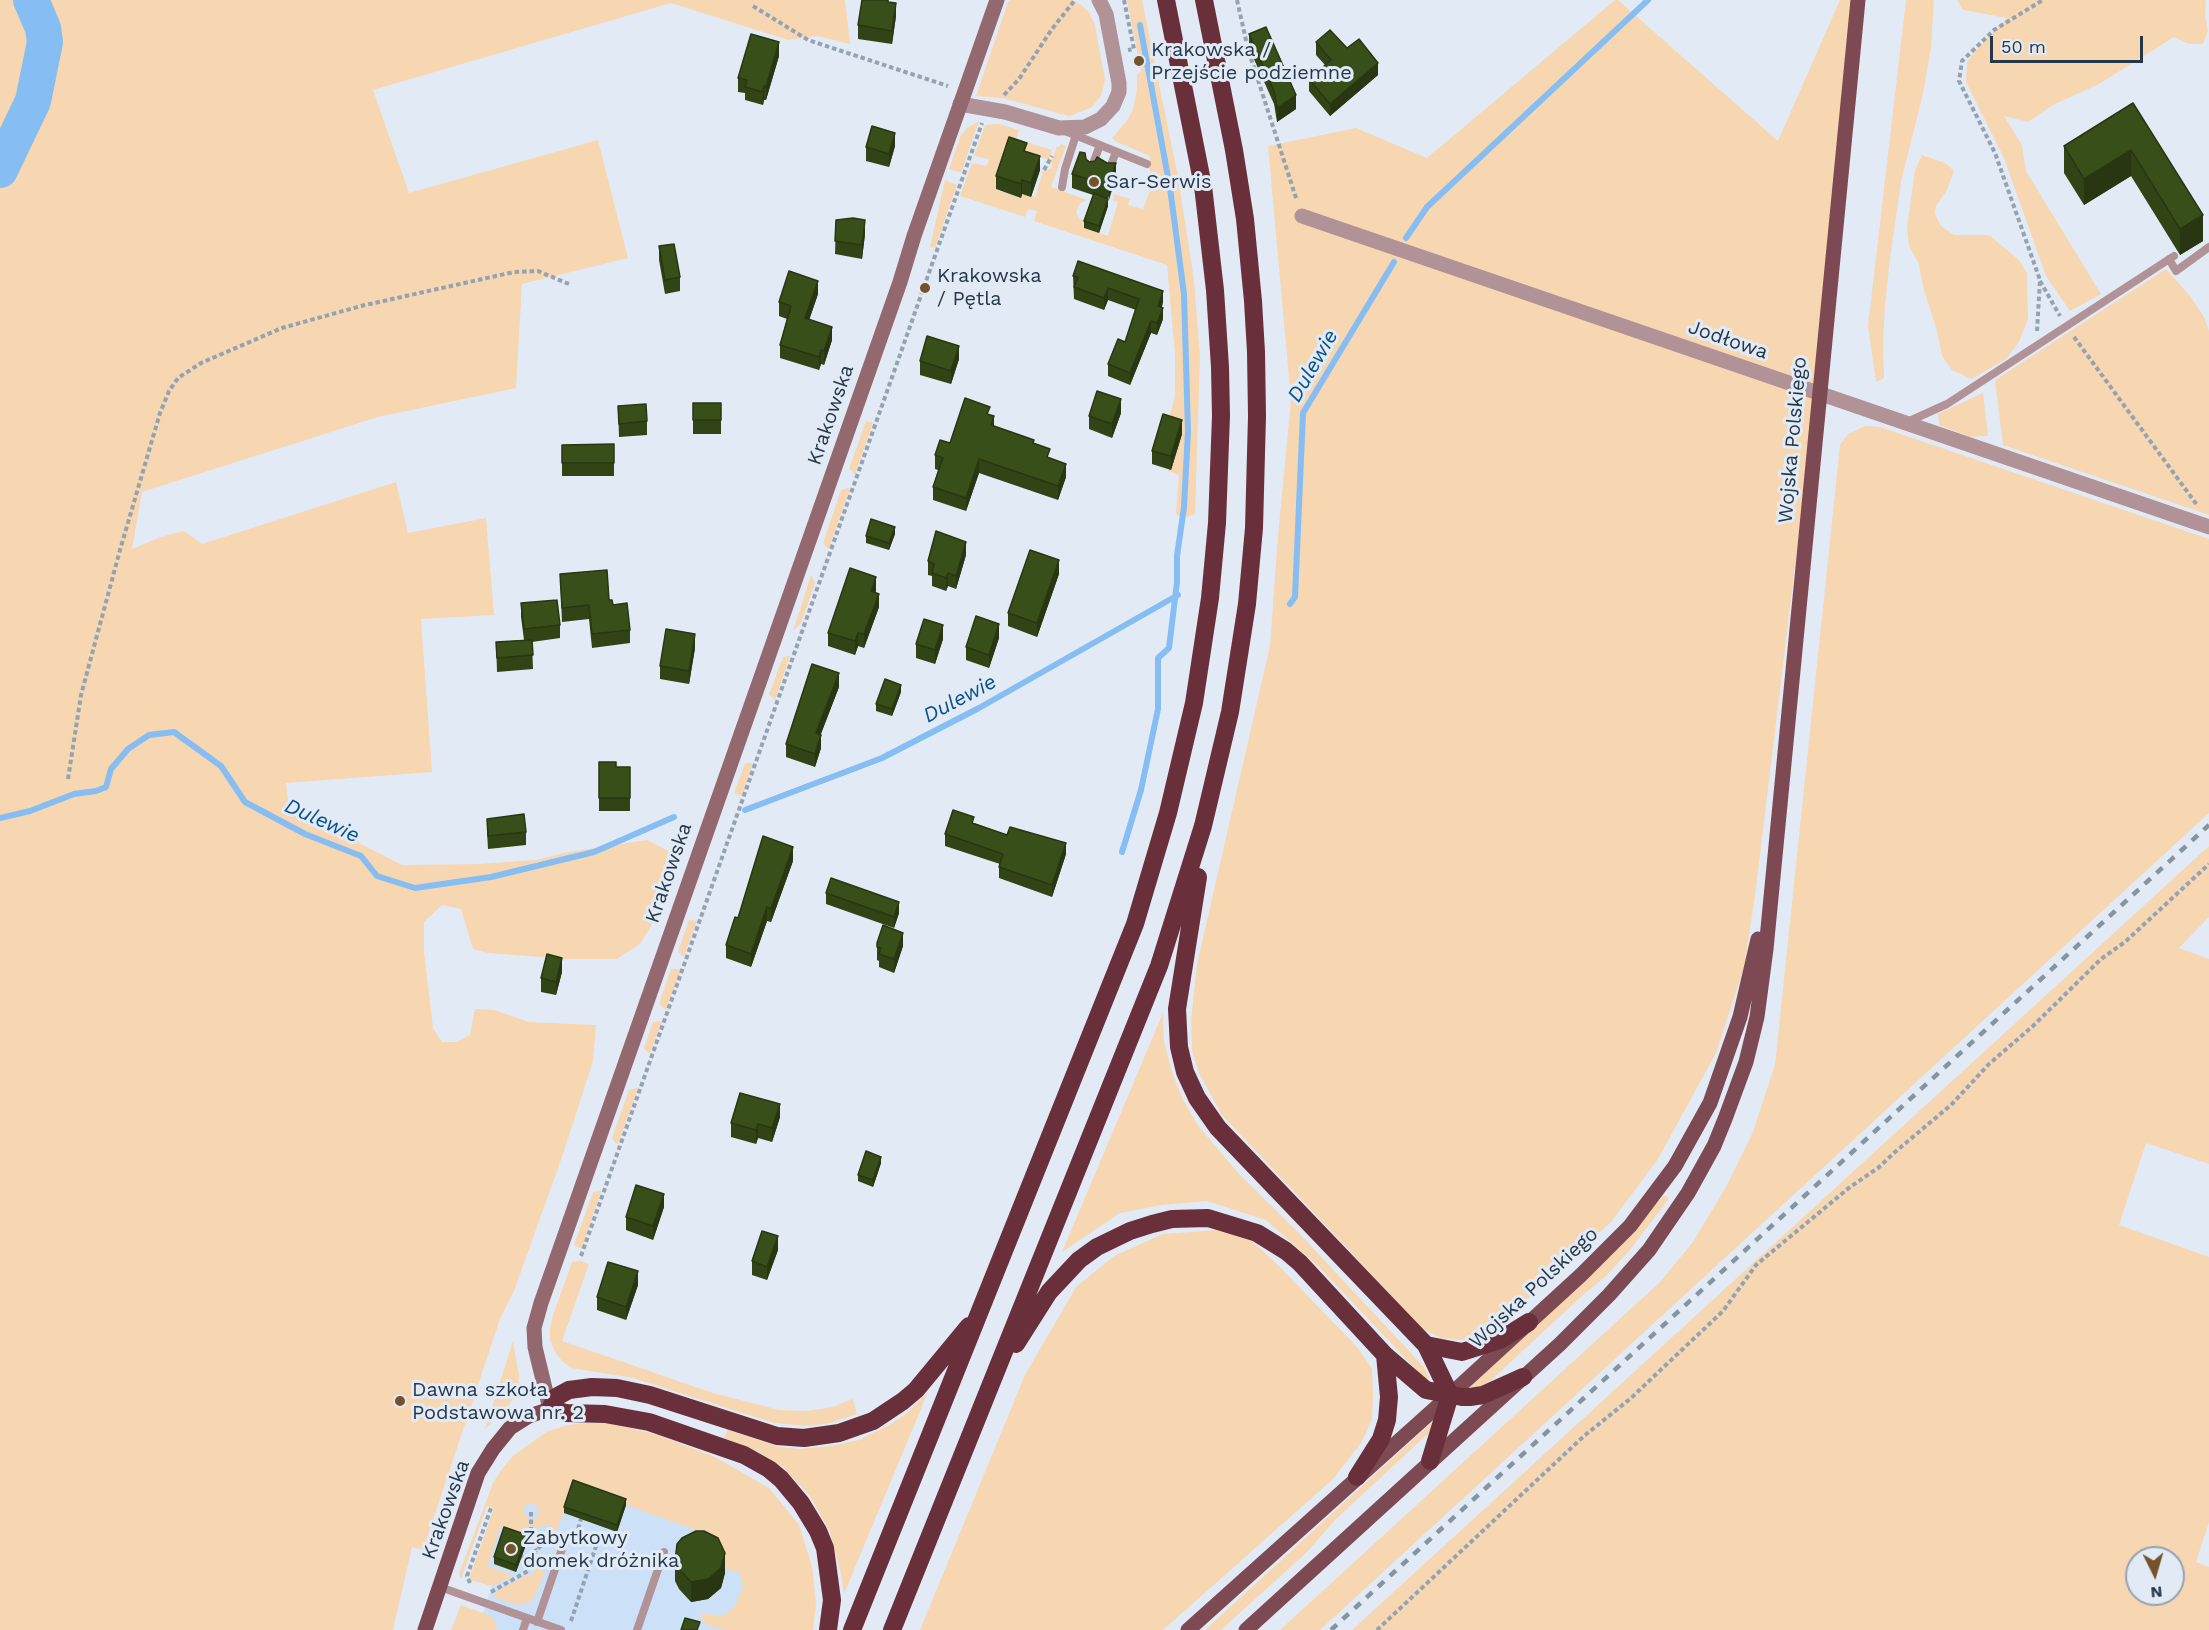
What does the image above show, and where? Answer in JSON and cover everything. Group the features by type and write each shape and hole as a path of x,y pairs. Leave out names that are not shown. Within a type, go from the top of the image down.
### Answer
{"highway":[{"path":"852,1630 1135,924 1168,813 1201,665 1217,523 1221,427 1220,367 1213,270 1203,186 1166,0"},
{"path":"892,1630 1159,966 1203,826 1230,712 1247,604 1254,528 1257,416 1253,301 1245,219 1204,0"},
{"path":"1203,826 1199,873 1177,1008 1179,1047 1190,1085 1207,1114 1225,1135 1426,1345 1450,1395 1430,1461"},
{"path":"990,1385 1048,1292 1079,1260 1130,1231 1152,1224 1189,1218 1208,1218 1241,1227 1257,1233 1286,1251 1300,1263 1385,1355 1426,1390 1462,1397 1483,1395 1523,1377"},
{"path":"828,1630 832,1600 825,1548 818,1531 801,1503 781,1479 769,1469 744,1455 649,1422 605,1414 566,1413 550,1409 556,1397 569,1390 592,1386 617,1388 650,1395 777,1436 804,1438 839,1433 873,1421 903,1401 922,1382 979,1314"},
{"path":"1426,1345 1462,1352 1500,1340 1529,1322"},
{"path":"1358,1477 1381,1439 1387,1420 1389,1397 1385,1355"}],"main road":[{"name":"Wojska Polskiego","path":"1246,1630 1610,1295 1649,1250 1688,1193 1714,1146 1746,1062 1757,1017 1858,0"},
{"name":"Wojska Polskiego","path":"1188,1630 1450,1395 1581,1275 1630,1226 1675,1166 1710,1103 1740,1017 1771,884"},
{"name":"Krakowska","path":"425,1630 478,1473 510,1428 529,1416 550,1409"}],"street":[{"name":"Krakowska","path":"550,1409 535,1347 534,1328 541,1303 997,0"},
{"path":"962,98 987,109 1059,128 1076,128 1093,124 1108,112 1116,99 1119,83 1106,14 1099,0"},
{"name":"Jodłowa","path":"1302,216 2208,527"}],"lane":[{"path":"1059,128 1147,164"},
{"path":"1062,187 1076,135"},
{"path":"1090,169 1100,145"},
{"path":"1109,170 1116,152"},
{"path":"1904,423 1947,404 2172,258 2176,271 2209,247"},
{"path":"537,1622 564,1543"},
{"path":"637,1630 664,1552"},
{"path":"440,1587 561,1630"},
{"path":"523,1630 527,1618"}],"path":[{"path":"581,1256 987,109 1010,90 1075,0"},
{"path":"1124,0 1134,49 1128,50"},
{"path":"1237,0 1248,49 1302,216"},
{"path":"2043,0 1994,30 1962,61 1959,81 1995,153 2040,280 2067,327 2194,499 2208,527"},
{"path":"753,6 808,40 962,98"},
{"path":"1044,170 1054,151"},
{"path":"68,779 81,695 120,550 160,413 169,391 178,378 201,363 282,328 362,306 514,272 538,271 569,284"},
{"path":"2036,346 2040,280"},
{"path":"1377,1630 1584,1436 1630,1400 1723,1311 1756,1265 1850,1187 1878,1168 1951,1104 1989,1064 2033,1026 2100,959 2140,928 2209,864"},
{"path":"472,1585 466,1576 491,1508"},
{"path":"531,1512 531,1539 536,1550"},
{"path":"575,1536 581,1520"},
{"path":"521,1557 532,1560"},
{"path":"481,1588 490,1592"}],"shaded area":[{"path":"0,0 845,0 850,44 817,36 788,40 671,3 373,90 409,193 598,140 628,258 522,284 516,388 378,417 142,492 132,549 161,537 184,531 202,544 396,482 408,533 486,518 494,615 421,619 432,772 286,783 289,808 305,811 315,825 334,830 402,865 480,864 536,860 568,852 647,840 668,851 657,916 640,944 617,959 568,959 488,953 473,949 461,909 442,905 424,922 424,951 433,1028 442,1042 457,1042 470,1035 475,1009 494,1010 529,1022 596,1025 593,1061 563,1154 514,1291 500,1319 423,1550 412,1547 393,1630 0,1630"},
{"path":"1010,0 1072,0 1089,12 1095,25 1105,80 1101,96 1091,108 1069,116 1002,98 976,96"},
{"path":"1127,0 1142,0 1178,177 1194,280 1200,357 1195,514 1184,518 1176,514 1179,475 1168,471 1179,433 1166,427 1175,397 1175,355 1167,265 1034,221 1037,211 1028,209 1025,217 960,196 972,163 987,166 989,159 974,156 985,125 999,124 1019,130 1016,139 1052,150 1049,160 1010,148 996,190 1020,197 1022,194 1035,197 1043,171 1052,168 1057,146 1061,144 1066,146 1051,187 1087,200 1080,203 1076,213 1080,219 1086,221 1084,228 1108,236 1118,202 1113,200 1115,194 1130,199 1128,205 1143,209 1153,183 1150,173 1150,156 1112,138 1133,110 1137,75 1141,71"},
{"path":"1615,0 1618,0 1778,141 1840,0 1856,0 1815,401 1755,896 1744,967 1716,1053 1658,1159 1611,1222 1504,1320 1490,1331 1475,1338 1460,1340 1441,1338 1423,1329 1222,1115 1199,1073 1192,1051 1191,1021 1197,964 1270,646 1291,400 1268,146 1356,128 1427,158"},
{"path":"1906,0 1934,0 1931,48 1923,94 1901,182 1885,305 1884,378 1876,382 1868,326"},
{"path":"1957,0 2206,0 2205,16 2208,31 2203,44 2189,44 2174,37 2099,84 2053,105 2028,122 2004,116 2022,145 2026,171 2101,294 2070,311 2046,276 2004,158 1966,82 1967,63 1974,52 2007,18 1963,10"},
{"path":"979,121 961,173 949,169 961,135 967,128"},
{"path":"1922,155 1945,163 1954,171 1947,190 1936,206 1935,214 1941,226 1954,235 1989,235 2019,260 2027,273 2028,319 2019,342 2006,359 1972,379 1952,370 1942,356 1919,264 1909,246 1907,228 1915,170"},
{"path":"945,180 957,185 935,248 930,247"},
{"path":"2166,269 2190,296 2204,317 2209,331 2209,515 2003,445 1995,380"},
{"path":"1983,393 1988,436 1970,437 1939,425 1938,414"},
{"path":"866,421 873,423 855,474 849,469"},
{"path":"1865,426 1880,427 2209,539 2209,813 1320,1630 1280,1630 1659,1283 1693,1242 1726,1187 1753,1132 1775,1065 1840,445 1848,434"},
{"path":"850,489 829,548 827,548 823,543 841,490"},
{"path":"811,575 815,583 801,623 793,631"},
{"path":"790,656 775,700 769,694 783,657"},
{"path":"745,763 753,763 742,796 734,793"},
{"path":"2209,846 2209,917 2179,948 2209,959 2209,1164 2146,1143 2119,1225 2209,1257 2209,1522 2196,1562 2209,1567 2209,1630 1352,1630"},
{"path":"689,920 697,921 684,957 678,952"},
{"path":"671,969 681,969 666,1010 659,1004"},
{"path":"1163,1013 1164,1042 1172,1072 1183,1100 1199,1127 1240,1175 1299,1233 1423,1366 1430,1378 1425,1379 1319,1267 1266,1220 1207,1201 1162,1205 1120,1213 1062,1252"},
{"path":"653,1022 662,1022 650,1053 648,1053 644,1048"},
{"path":"638,1088 618,1144 616,1144 612,1138 629,1090"},
{"path":"601,1191 582,1249 574,1245 593,1192"},
{"path":"1664,1196 1667,1196 1668,1200 1630,1250 1605,1277 1488,1383 1473,1389 1471,1386"},
{"path":"1218,1230 1252,1241 1358,1348 1372,1369 1373,1396 1372,1420 1361,1443 1333,1479 1163,1630 920,1630 1025,1375 1076,1287 1114,1256 1163,1234"},
{"path":"580,1261 589,1264 562,1341 713,1393 779,1410 807,1411 833,1407 853,1399 857,1414 830,1423 809,1426 774,1423 633,1378 571,1368 555,1352 550,1340 550,1330 572,1262"},
{"path":"513,1341 519,1375 518,1390 509,1405 485,1429"},
{"path":"928,1392 844,1594 830,1532 810,1496 783,1467 757,1451 724,1438 728,1430 780,1447 800,1449 859,1440 907,1413"},
{"path":"1432,1422 1432,1430 1337,1518 1305,1554 1221,1630 1205,1630"},
{"path":"609,1423 658,1435 715,1457 769,1488 799,1525 812,1566 816,1603 813,1630 726,1630 707,1625 702,1620 701,1614 724,1615 734,1607 743,1588 740,1573 727,1569 716,1537 573,1486 558,1527 552,1535 552,1529 546,1524 537,1528 538,1540 533,1538 533,1519 537,1517 539,1511 538,1507 531,1503 526,1505 523,1512 529,1519 529,1538 500,1527 488,1566 514,1576 492,1586 471,1580 470,1576 494,1508 487,1506 461,1579 459,1574 493,1483 502,1469 513,1456 546,1432 567,1425"},
{"path":"528,1478 781,1546 752,1630 465,1630 467,1623 483,1613 492,1586 471,1580 499,1504"},
{"path":"535,1567 545,1570 536,1594 530,1602 518,1605 494,1597 497,1591 527,1575 532,1576"},
{"path":"461,1605 491,1616 497,1630 451,1630"}],"building":[{"path":"862,0 888,0 888,2 896,3 892,31 858,25"},
{"path":"1266,27 1296,95 1277,108 1274,91 1249,34"},
{"path":"1330,30 1347,48 1359,39 1378,63 1330,104 1309,79 1331,60 1316,42"},
{"path":"751,34 779,42 763,92 745,87 747,80 738,78"},
{"path":"2133,103 2203,215 2180,229 2131,150 2084,179 2064,146"},
{"path":"872,126 895,133 889,154 866,147"},
{"path":"1009,137 1027,143 1024,151 1040,156 1031,183 1022,180 1021,184 996,176"},
{"path":"1080,152 1085,153 1089,162 1095,161 1097,157 1107,163 1116,163 1109,186 1072,174"},
{"path":"1094,193 1108,199 1099,226 1084,221"},
{"path":"853,218 865,220 862,245 835,241 836,220"},
{"path":"674,244 680,277 665,280 659,246"},
{"path":"1078,261 1163,291 1158,306 1163,308 1157,323 1151,321 1130,373 1108,364 1118,339 1125,342 1139,299 1108,288 1104,298 1074,287 1078,277 1073,276"},
{"path":"789,271 818,281 805,318 832,327 824,351 821,350 819,357 780,345 791,306 779,302"},
{"path":"927,336 959,346 951,371 920,361"},
{"path":"1097,391 1121,399 1112,424 1089,416"},
{"path":"965,398 990,407 987,414 994,416 991,425 1034,440 1033,443 1050,449 1047,457 1066,464 1058,486 979,459 966,498 933,487 943,458 935,455 940,440 950,443"},
{"path":"693,403 721,403 721,420 693,420"},
{"path":"646,404 647,421 619,424 618,406"},
{"path":"1163,414 1182,420 1171,456 1152,451"},
{"path":"614,444 614,463 562,463 562,445"},
{"path":"871,519 895,527 889,543 866,536"},
{"path":"936,531 966,542 956,576 948,573 946,578 932,573 934,564 928,561"},
{"path":"1030,550 1059,560 1037,623 1008,613"},
{"path":"850,568 876,577 871,591 879,594 864,634 858,633 855,641 828,633"},
{"path":"607,570 609,600 612,600 613,605 627,603 630,630 592,634 589,605 562,608 560,574"},
{"path":"557,600 560,625 524,629 521,603"},
{"path":"976,616 999,624 989,655 966,647"},
{"path":"924,619 943,625 935,650 916,644"},
{"path":"666,629 695,634 689,671 660,666"},
{"path":"532,640 533,655 497,658 496,642"},
{"path":"812,664 839,673 816,733 821,735 815,754 786,744"},
{"path":"885,679 901,685 892,709 876,704"},
{"path":"599,762 616,762 616,767 630,767 630,798 599,798"},
{"path":"953,810 974,817 972,823 1007,835 1010,827 1066,843 1052,885 999,867 1003,854 945,834"},
{"path":"524,814 526,832 488,836 487,819"},
{"path":"763,836 793,847 771,909 767,907 751,954 726,945 735,917 738,918"},
{"path":"831,878 899,902 894,917 826,893"},
{"path":"883,925 903,933 894,959 879,954 881,948 877,947 877,943"},
{"path":"547,954 562,958 556,982 541,978"},
{"path":"740,1093 780,1104 772,1128 758,1124 756,1130 731,1123"},
{"path":"866,1151 881,1157 873,1180 858,1175"},
{"path":"636,1185 664,1194 653,1226 626,1217"},
{"path":"762,1231 778,1236 767,1267 752,1261"},
{"path":"608,1262 638,1271 626,1307 597,1297"},
{"path":"573,1480 626,1499 617,1525 564,1507"},
{"name":"Zabytkowy domek dróżnika","path":"504,1527 527,1535 516,1565 494,1557"},
{"path":"696,1531 704,1531 718,1538 725,1553 721,1568 708,1579 691,1582 675,1561 677,1544 682,1538"},
{"path":"685,1618 700,1622 697,1630 681,1630"}],"waterway":[{"path":"0,170 33,101 45,42 43,28 31,0"},
{"name":"Dulewie","path":"1406,238 1427,207 1648,0"},
{"path":"1122,852 1141,790 1158,709 1158,658 1169,648 1184,507 1188,431 1184,294 1170,188 1140,25"},
{"name":"Dulewie","path":"1290,604 1295,597 1303,413 1394,262"},
{"name":"Dulewie","path":"745,810 882,758 979,708 1178,595"},
{"name":"Dulewie","path":"0,818 30,811 74,794 106,787 111,769 128,749 149,735 174,732 221,766 245,802 305,834 361,856 377,876 415,888 491,877 594,852 674,817"}],"railway":[{"path":"1331,1630 2209,825"}],"place":[{"name":"Krakowska / Przejście podziemne","path":"1139,61"},
{"name":"Sar-Serwis","path":"1094,182"},
{"name":"Krakowska / Pętla","path":"925,288"},
{"name":"Dawna szkoła Podstawowa nr. 2","path":"400,1401"},
{"name":"Zabytkowy domek dróżnika","path":"511,1549"}]}
